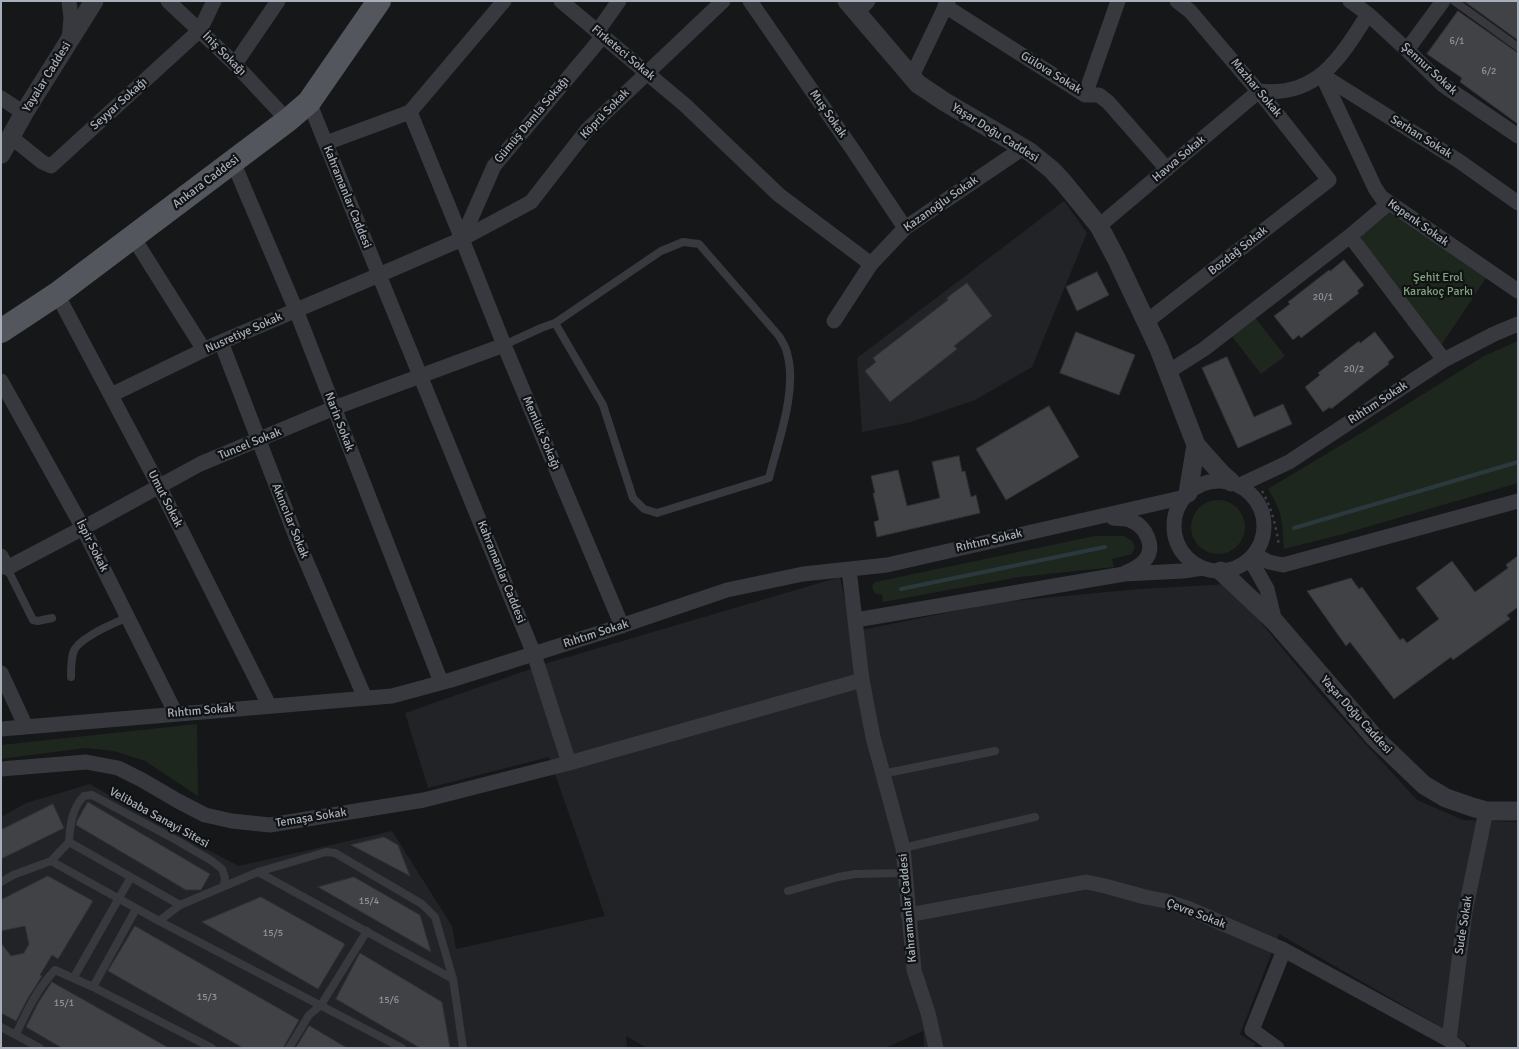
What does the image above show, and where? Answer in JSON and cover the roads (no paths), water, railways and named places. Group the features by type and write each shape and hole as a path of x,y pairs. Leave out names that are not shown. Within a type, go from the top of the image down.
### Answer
{"main road":[{"name":"Ankara Caddesi","path":"1,316 129,226 278,110 304,96 315,71 366,1"},
{"name":"Ankara Caddesi","path":"1,331 57,294 288,120 304,96 379,1"}],"street":[{"path":"69,1 71,18 69,40"},
{"name":"Yayalar Caddesi","path":"1,154 24,113 94,1"},
{"name":"İniş Sokağı","path":"168,1 235,64 278,110"},
{"name":"Seyyar Sokağı","path":"11,137 42,162 50,166 200,30 214,1"},
{"path":"235,64 278,1"},
{"path":"326,143 410,112 504,1"},
{"name":"Firketeci Sokak","path":"561,1 685,105 779,195 871,264"},
{"name":"Gümüş Damla Sokağı","path":"462,238 494,166 600,34 619,1"},
{"name":"Köprü Sokak","path":"379,275 462,238 530,202 587,130 723,1"},
{"name":"Muş Sokak","path":"750,1 905,228"},
{"name":"Mazhar Sokak","path":"1177,1 1190,12 1260,91 1329,180"},
{"name":"Şennur Sokak","path":"1350,1 1368,14 1443,85 1518,136"},
{"path":"1407,50 1443,1"},
{"path":"1085,95 1115,2"},
{"path":"912,76 946,4"},
{"name":"Gülova Sokak","path":"946,4 1085,95 1100,95 1168,168"},
{"name":"Yaşar Doğu Caddesi","path":"857,5 912,76 929,92 1023,148 1052,170 1099,226 1146,322 1168,372 1196,445"},
{"path":"1260,91 1278,92 1294,90 1315,80 1322,75 1348,46 1368,14"},
{"name":"Kepenk Sokak","path":"1322,75 1381,197 1518,291"},
{"name":"Serhan Sokak","path":"1322,75 1459,161 1518,203"},
{"name":"Havva Sokak","path":"1099,226 1260,91"},
{"name":"Kahramanlar Caddesi","path":"304,96 326,143 534,654 568,763"},
{"path":"1,98 24,113"},
{"name":"Memlük Sokağı","path":"410,112 504,345 622,626"},
{"name":"Kazanoğlu Sokak","path":"834,321 871,264 905,228 1023,148"},
{"name":"Narin Sokak","path":"233,162 296,310 442,682"},
{"name":"Bozdağ Sokak","path":"1146,322 1329,180"},
{"path":"1168,372 1204,349 1350,236 1389,203"},
{"path":"1350,236 1444,360"},
{"path":"133,237 204,350"},
{"name":"Nusretiye Sokak","path":"111,395 221,342 379,275"},
{"name":"Umut Sokak","path":"57,294 159,486 269,706"},
{"name":"Rıhtım Sokak","path":"1235,483 1289,462 1444,360 1494,334 1518,324"},
{"name":"Akıncılar Sokak","path":"221,342 298,542 365,698"},
{"name":"Tuncel Sokak","path":"4,562 83,528 200,464 334,408 504,345"},
{"name":"İspir Sokak","path":"1,381 83,528 176,714"},
{"path":"856,620 1124,574 1236,568 1252,557 1259,548 1264,534 1264,519 1261,506 1253,495 1221,472 1196,445"},
{"path":"1187,495 1196,445"},
{"path":"1212,570 1192,562 1182,551 1175,538 1174,522 1177,509 1193,488 1204,482 1218,480 1235,483"},
{"name":"Rıhtım Sokak","path":"1,729 392,696 534,654 727,590 803,574 887,565 1187,495"},
{"path":"1252,557 1283,565 1518,501"},
{"path":"1096,517 1130,519 1142,526 1149,540 1149,554 1144,562 1124,574"},
{"path":"1252,557 1267,588 1275,622"},
{"name":"Kahramanlar Caddesi","path":"849,569 862,680 873,737 903,848 914,970 928,1013 936,1048"},
{"name":"Yaşar Doğu Caddesi","path":"1212,570 1275,622 1375,738 1414,776 1434,792 1446,798 1486,810 1517,812"},
{"path":"1,673 26,727"},
{"path":"568,763 862,680"},
{"name":"Temaşa Sokak","path":"1,769 86,762 118,768 204,814 232,822 270,825 424,800 568,763"},
{"name":"Sude Sokak","path":"1454,1044 1465,912 1486,810"},
{"name":"Çevre Sokak","path":"908,914 1086,882 1104,886 1187,908 1284,950 1454,1044"},
{"path":"1277,1048 1252,1030 1284,950"}],"lane":[{"path":"1454,1 1518,47"},
{"path":"504,345 555,323 661,251 683,242 699,244 779,336 787,353 790,372 789,394 769,478 657,513 644,509 633,498 603,405 555,323"},
{"path":"4,562 33,620 38,621 52,618"},
{"path":"71,677 72,654 78,644 128,617"},
{"path":"882,774 995,751"},
{"name":"Velibaba Sanayi Sitesi","path":"69,842 71,822 76,807 84,796 92,795 168,835 212,861 222,869 225,878 224,886"},
{"path":"903,848 1035,817"},
{"path":"1,882 13,875 51,862 69,842 180,905"},
{"path":"159,921 180,905 258,872 326,852 335,853 422,904 434,917 453,979 463,1048"},
{"path":"51,862 136,909 402,1048"},
{"path":"258,872 453,979"},
{"path":"788,891 855,874 904,873"},
{"path":"74,977 131,877"},
{"path":"93,987 136,909"},
{"path":"289,1048 308,1015 321,1005 367,931"},
{"path":"16,1034 35,995 55,970 74,977 212,1048"},
{"path":"1,1027 40,1048"}],"waterway":[{"path":"1294,528 1518,462"},
{"path":"901,589 1105,547"}],"park label":[{"name":"Şehit Erol Karakoç Parkı","path":"1438,285"}]}
